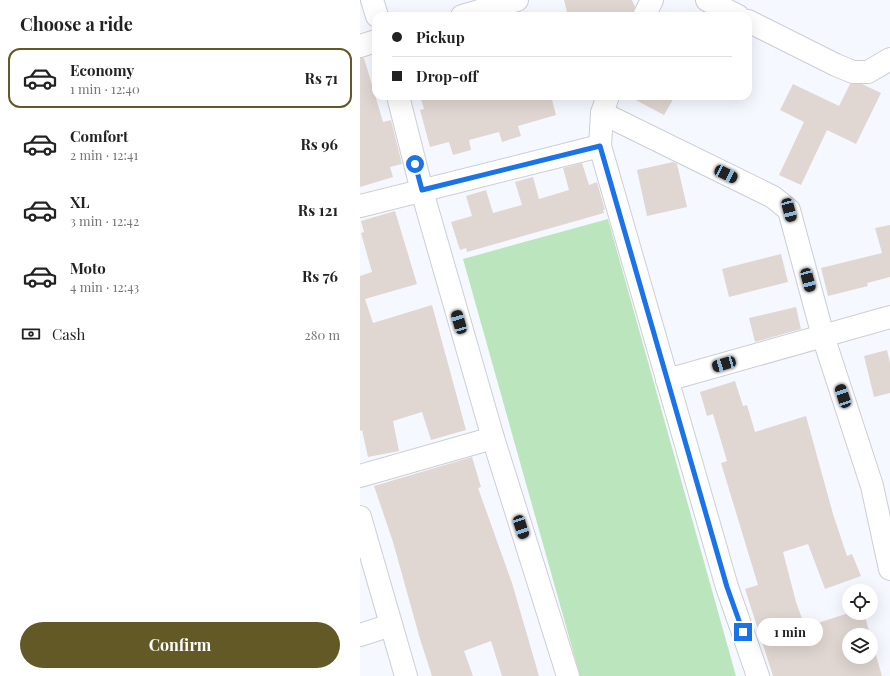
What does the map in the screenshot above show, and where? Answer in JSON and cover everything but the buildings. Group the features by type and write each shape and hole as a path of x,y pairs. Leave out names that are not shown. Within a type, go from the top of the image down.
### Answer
{"street":[{"path":"372,0 376,12"},
{"path":"476,12 517,0"},
{"path":"646,12 652,0"},
{"path":"707,0 730,12"},
{"path":"752,23 853,72 868,72 890,59"},
{"path":"360,46 372,42"},
{"path":"399,100 422,190 493,438 568,676"},
{"path":"758,676 727,587 600,146 605,105 773,197 789,210 823,336 881,483 890,569"},
{"path":"360,206 600,146"},
{"path":"667,380 890,317"},
{"path":"360,476 493,438"},
{"path":"360,517 406,676"},
{"path":"360,635 391,625"}],"green space":[{"path":"608,219 736,676 580,676 463,259"}],"route":[{"path":"415,164 422,190 600,146 727,587 743,632"}]}
